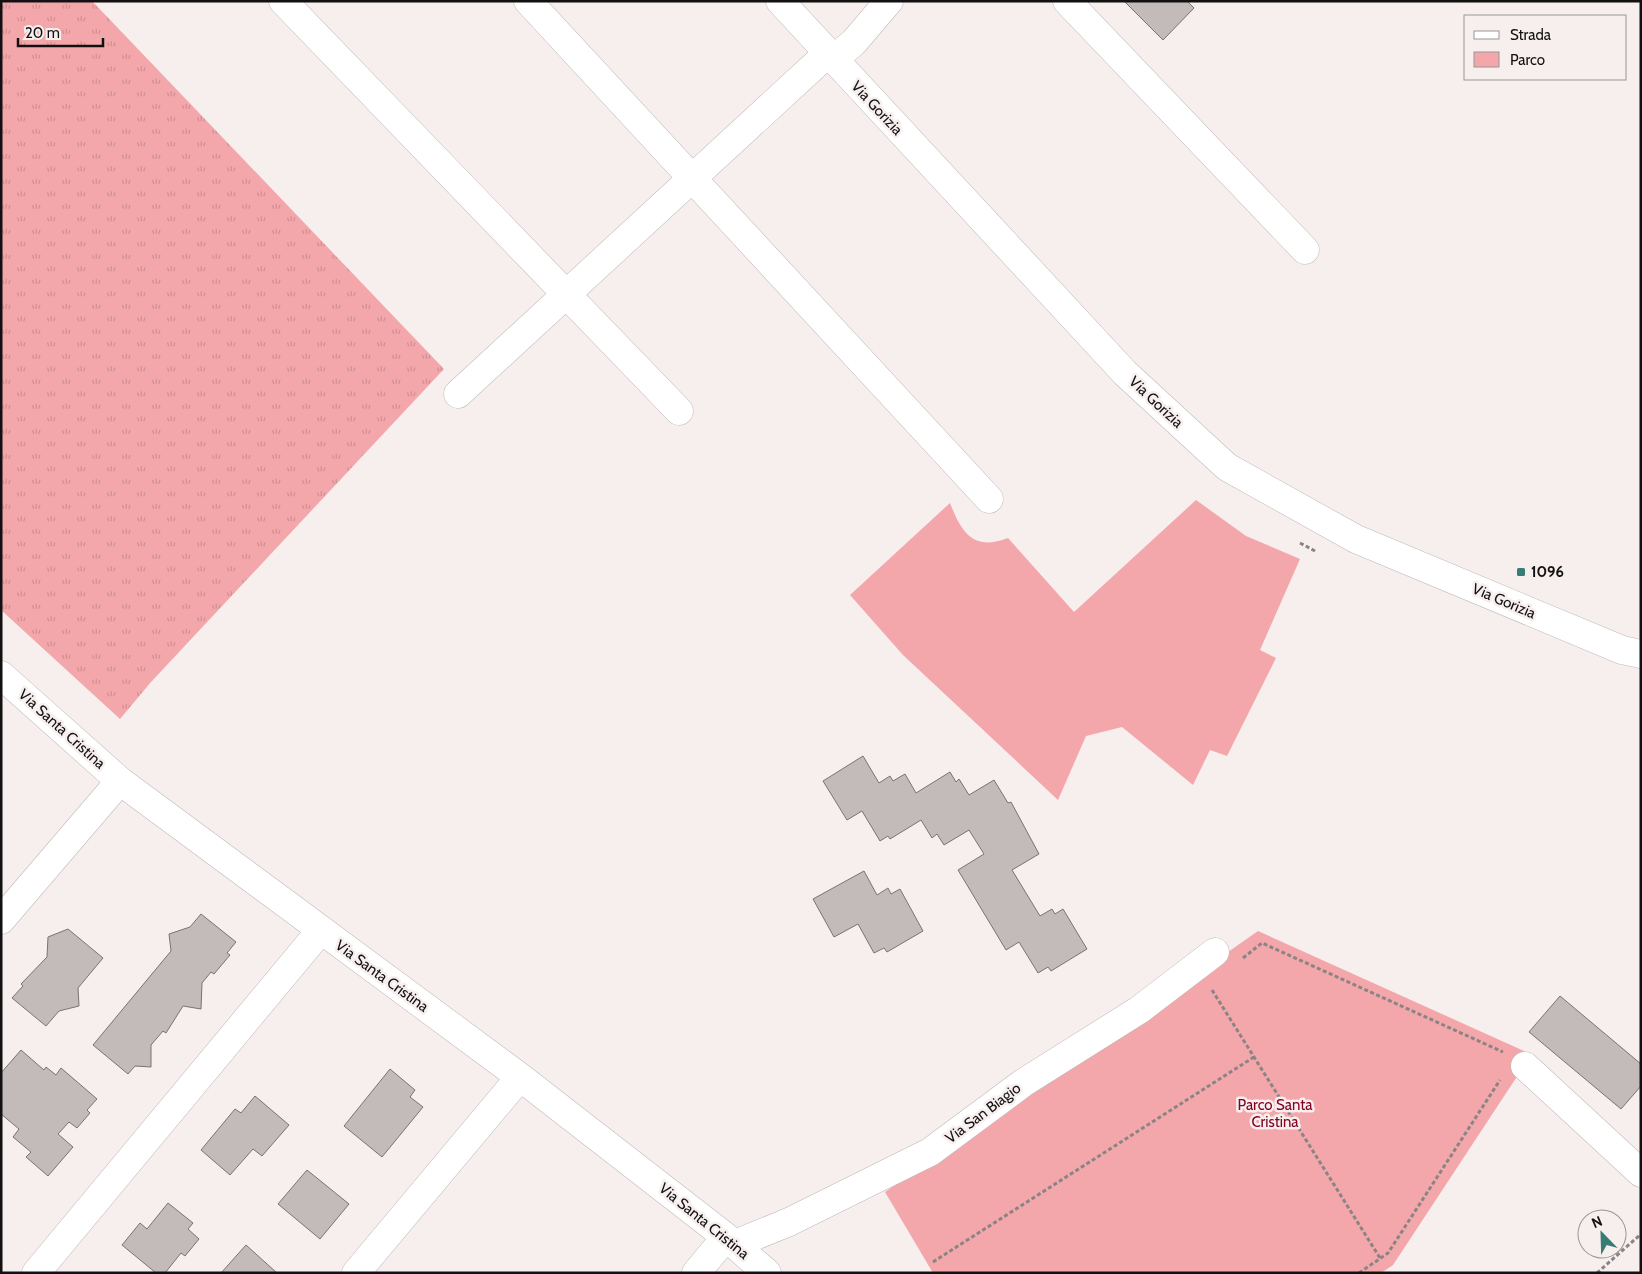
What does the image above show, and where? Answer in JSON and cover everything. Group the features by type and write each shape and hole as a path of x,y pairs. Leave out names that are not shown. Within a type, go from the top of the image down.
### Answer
{"street":[{"path":"283,1 679,411"},
{"path":"528,1 989,500"},
{"name":"Via Gorizia","path":"780,1 1125,373 1227,467 1356,539 1622,650 1640,654"},
{"path":"458,394 692,178 830,57 854,42 889,1"},
{"path":"1067,1 1305,250"},
{"name":"Via Santa Cristina","path":"1,675 120,781 520,1077 730,1240 767,1273"},
{"path":"1,920 120,781"},
{"path":"36,1273 321,930"},
{"name":"Via San Biagio","path":"730,1240 789,1222 930,1152 1023,1083 1228,957"},
{"path":"1520,1062 1641,1174"},
{"path":"356,1273 520,1077"},
{"path":"696,1273 730,1240"}],"path":[{"path":"1228,957 1262,943 1520,1062 1388,1253 1359,1273"},
{"path":"1209,986 1380,1258"},
{"path":"932,1262 1254,1057"},
{"path":"1597,1273 1641,1234"}],"green space":[{"path":"1,1 92,1 444,369 151,682 120,719 1,610"},
{"path":"1196,500 1246,536 1300,559 1260,650 1276,658 1227,756 1210,750 1193,785 1122,727 1086,736 1058,800 903,655 850,595 950,503 959,523 971,537 978,541 986,542 1008,538 1074,612"},
{"name":"Parco Santa Cristina","path":"1258,931 1524,1051 1518,1075 1393,1265 1381,1273 933,1273 885,1192"}],"building":[{"path":"1124,1 1187,1 1194,8 1163,40"},
{"path":"863,756 879,783 890,776 893,781 905,774 916,793 950,772 956,782 959,779 969,795 994,780 1008,803 1011,802 1039,854 1012,870 1040,916 1052,909 1055,914 1063,909 1087,949 1051,971 1048,967 1038,973 1019,942 1006,950 958,870 984,854 969,830 944,845 937,834 932,838 921,820 890,839 888,836 880,841 862,811 847,820 823,781"},
{"path":"864,871 877,895 888,888 891,894 900,889 923,931 887,952 884,948 874,953 858,924 834,937 813,899"},
{"path":"201,914 236,942 227,953 230,955 214,974 211,972 202,983 201,1009 183,1006 166,1033 163,1031 151,1045 151,1067 135,1066 128,1074 93,1045 171,951 169,934 190,927"},
{"path":"68,929 103,958 78,988 79,1006 59,1011 46,1026 12,998 23,986 21,984 47,957 48,937"},
{"path":"1560,996 1641,1064 1641,1086 1621,1109 1529,1032"},
{"path":"21,1050 44,1070 46,1067 56,1075 61,1068 97,1099 87,1110 90,1113 77,1128 69,1122 58,1134 73,1147 48,1176 26,1157 31,1152 13,1137 19,1129 1,1114 1,1073"},
{"path":"390,1069 415,1090 410,1097 423,1107 382,1157 344,1126"},
{"path":"255,1096 289,1125 262,1156 253,1149 230,1175 201,1150 235,1109 241,1113"},
{"path":"307,1170 349,1204 320,1239 278,1204"},
{"path":"168,1203 193,1223 188,1229 199,1239 185,1256 181,1253 165,1273 156,1273 122,1245 140,1223 147,1229"},
{"path":"246,1245 277,1273 221,1273"}],"place":[{"name":"1096","path":"1521,572"}]}
